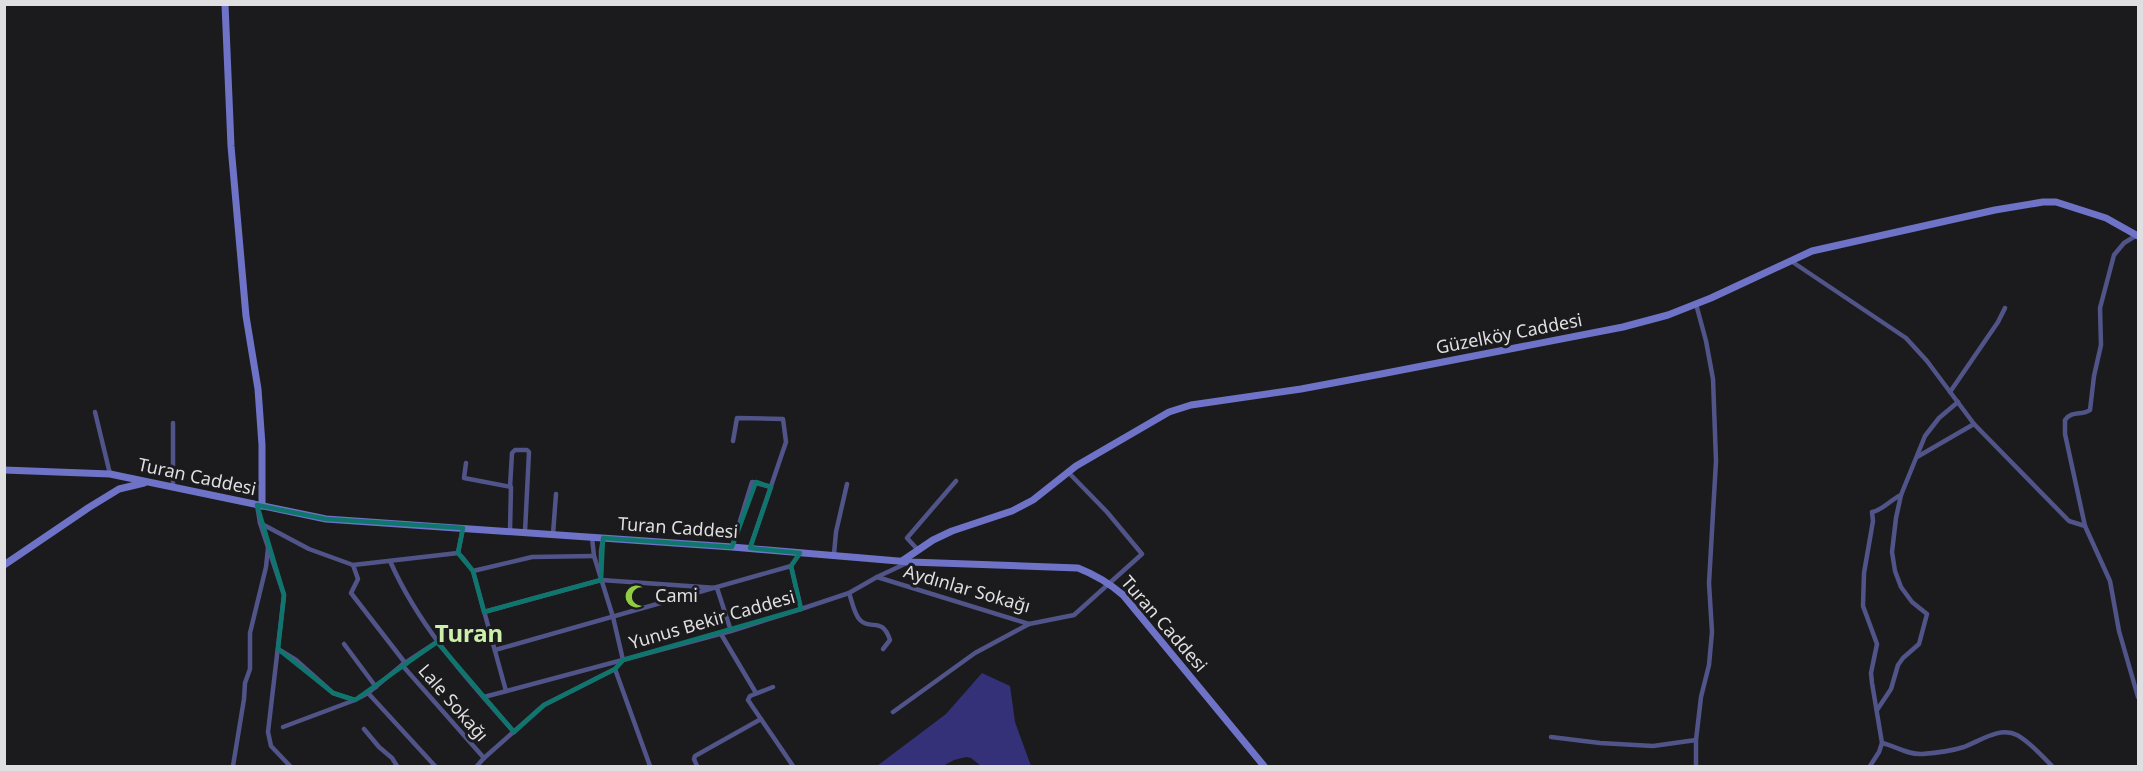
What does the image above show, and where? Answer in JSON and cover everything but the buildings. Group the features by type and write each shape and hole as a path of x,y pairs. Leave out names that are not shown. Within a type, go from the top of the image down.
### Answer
{"street":[{"path":"225,4 231,146 246,316 258,390 262,445 260,523 284,595 268,732 271,746 290,766"},
{"name":"Güzelköy Caddesi","path":"906,561 918,550 952,531 1012,511 1033,500 1068,472 1142,427 1169,412 1191,405 1301,389 1623,327 1668,315 1696,304 1812,251 2043,202 2056,202 2106,218 2138,235"},
{"path":"2138,235 2124,243 2114,255 2100,308 2101,345 2090,410 2086,413 2072,414 2065,420 2085,526 2110,581 2119,631 2139,697"},
{"path":"1791,261 1906,338 1927,361 1974,424 2069,521 2085,526"},
{"path":"1696,304 1713,379 1716,461 1709,583 1712,632 1709,665 1701,697 1696,740 1696,766"},
{"path":"1950,392 1998,322 2005,308"},
{"path":"1877,710 1891,690 1898,665 1919,644 1927,614 1912,602 1901,587 1894,571 1892,552 1900,495 1917,458 1924,436 1939,418 1958,402"},
{"path":"95,412 110,474"},
{"path":"733,441 737,418 783,419 786,442 750,548"},
{"path":"173,423 173,488"},
{"path":"1917,458 1974,424"},
{"path":"510,531 512,453 515,450 526,450 529,452 525,532"},
{"path":"466,463 464,478 510,487"},
{"name":"Turan Caddesi","path":"4,470 110,474 326,519 906,561 1078,568 1110,583 1124,595 1264,766"},
{"name":"Aydınlar Sokağı","path":"877,577 1029,624 1074,615 1142,554 1107,512 1068,472"},
{"path":"918,550 907,538 956,481"},
{"path":"4,565 119,489 147,482"},
{"path":"732,547 752,482 771,487"},
{"path":"834,554 836,532 848,484"},
{"path":"553,534 556,494"},
{"path":"1870,766 1880,752 1882,743 1871,673 1877,644 1863,606 1864,573 1873,521 1872,512 1880,510 1890,500 1900,495"},
{"path":"260,523 309,549 352,565 458,553"},
{"path":"458,553 463,528"},
{"path":"483,698 623,660 613,617 594,556 592,537"},
{"path":"601,580 603,538"},
{"path":"233,766 245,683 250,669 250,633 266,567 268,546"},
{"path":"458,553 472,571 506,691"},
{"path":"495,650 791,566 800,553"},
{"path":"472,571 532,557 594,556"},
{"path":"390,561 413,605 437,642 514,732"},
{"name":"Yunus Bekir Caddesi","path":"477,766 544,705 615,669 623,660 721,634 801,609 849,592 906,561"},
{"name":"Lale Sokağı","path":"352,565 358,579 351,593 404,665 484,759"},
{"path":"791,566 801,609"},
{"path":"484,612 601,580 717,588"},
{"path":"717,588 731,631"},
{"path":"849,592 858,618 863,623 879,625 887,631 890,640 883,649"},
{"path":"893,712 975,653 1029,624"},
{"path":"721,634 756,693"},
{"path":"284,727 368,693 437,642"},
{"path":"344,644 376,687"},
{"path":"278,649 296,660 333,693 355,700"},
{"path":"615,669 650,766"},
{"path":"773,687 756,693 748,700 793,766"},
{"path":"368,693 435,766"},
{"path":"697,766 695,756 761,719"},
{"path":"364,729 397,766"},
{"path":"1882,743 1893,745 1912,754 1920,754 1965,746 1982,738 2007,732 2020,737 2052,766"},
{"path":"1551,736 1600,743 1653,746 1696,740"}],"highlighted area":[{"path":"756,482 771,487 750,548 800,553 791,566 801,609 623,660 615,669 544,705 514,732 437,642 355,700 333,693 278,649 284,595 257,505 326,519 463,528 458,553 473,571 484,612 601,580 603,538 732,547"}],"shaded area":[{"path":"982,673 1010,686 1015,722 1031,766 981,766 966,757 943,766 877,766 946,714"}],"place":[{"name":"Cami","path":"637,596"}],"district":[{"name":"Turan","path":"469,634"}]}
